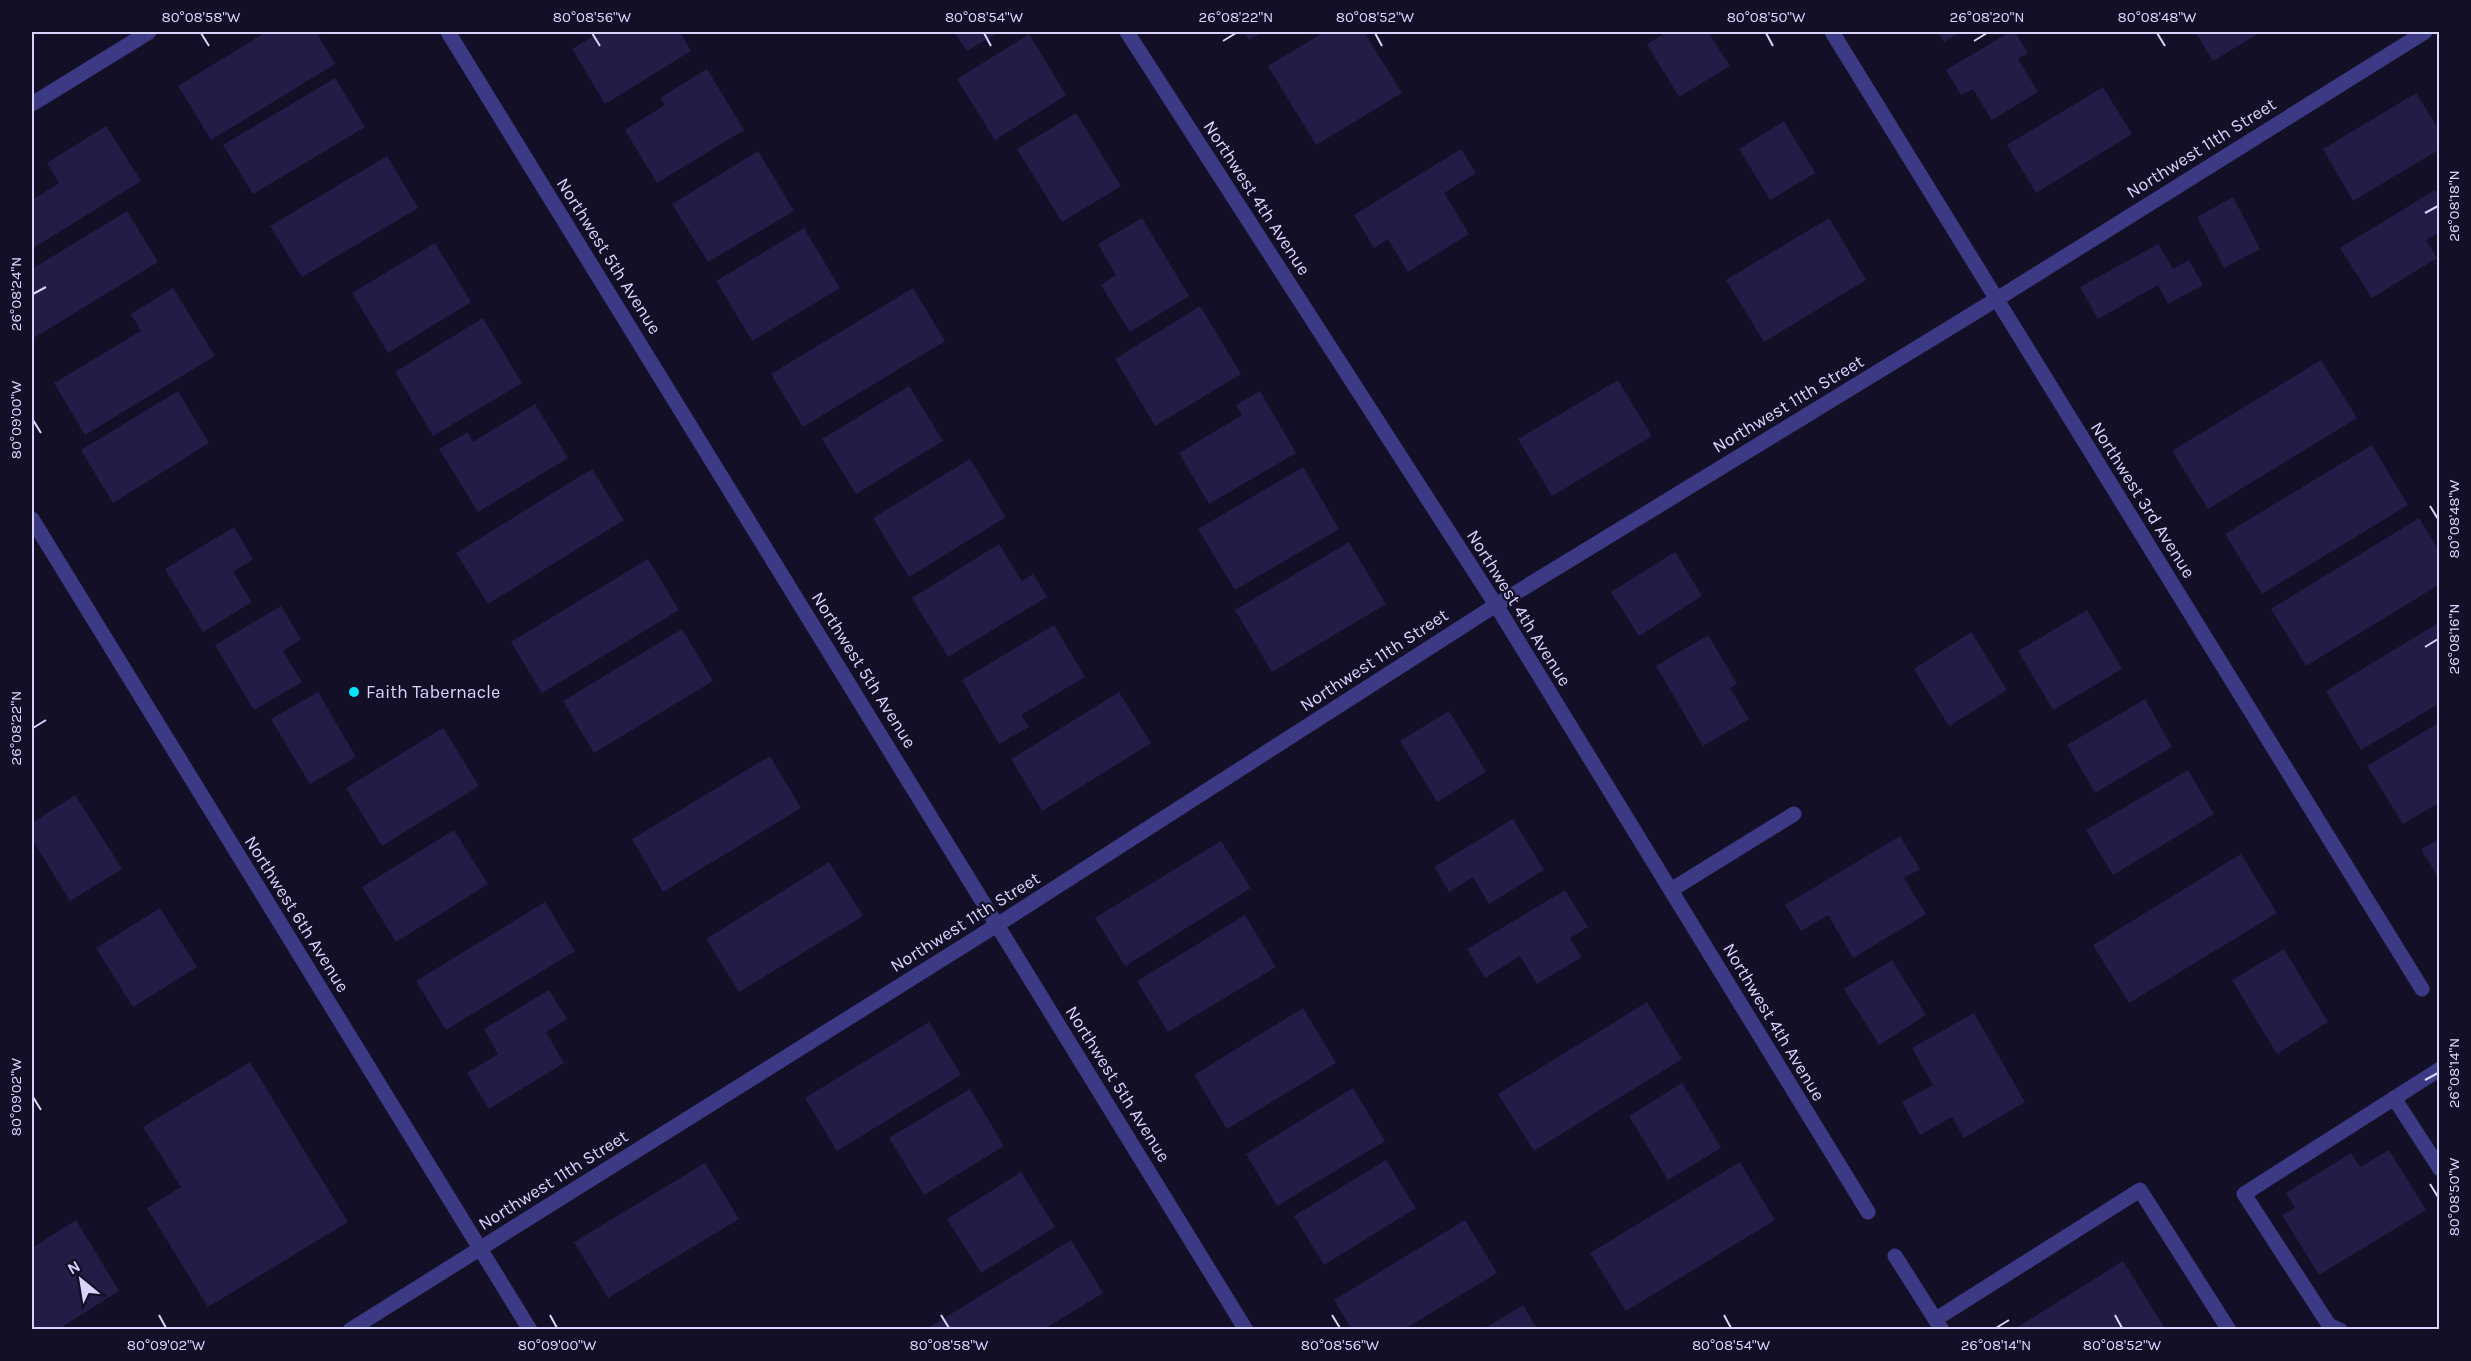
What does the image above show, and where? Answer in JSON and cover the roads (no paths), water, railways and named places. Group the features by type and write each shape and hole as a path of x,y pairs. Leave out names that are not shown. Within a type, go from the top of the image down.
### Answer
{"street":[{"path":"32,104 149,32"},
{"name":"Northwest 5th Avenue","path":"448,32 1246,1329"},
{"name":"Northwest 4th Avenue","path":"1126,32 1496,605 1868,1212"},
{"name":"Northwest 3rd Avenue","path":"1832,32 2422,989"},
{"name":"Northwest 11th Street","path":"351,1329 997,925 1496,605 1997,300 2425,32"},
{"name":"Northwest 6th Avenue","path":"32,519 530,1329"},
{"path":"1671,890 1794,814"},
{"path":"2340,1329 2329,1325 2244,1194 2439,1069"},
{"path":"2394,1098 2439,1169"},
{"path":"1895,1256 1939,1324 2140,1190 2229,1329"}],"place":[{"name":"Faith Tabernacle","path":"354,692"}]}
